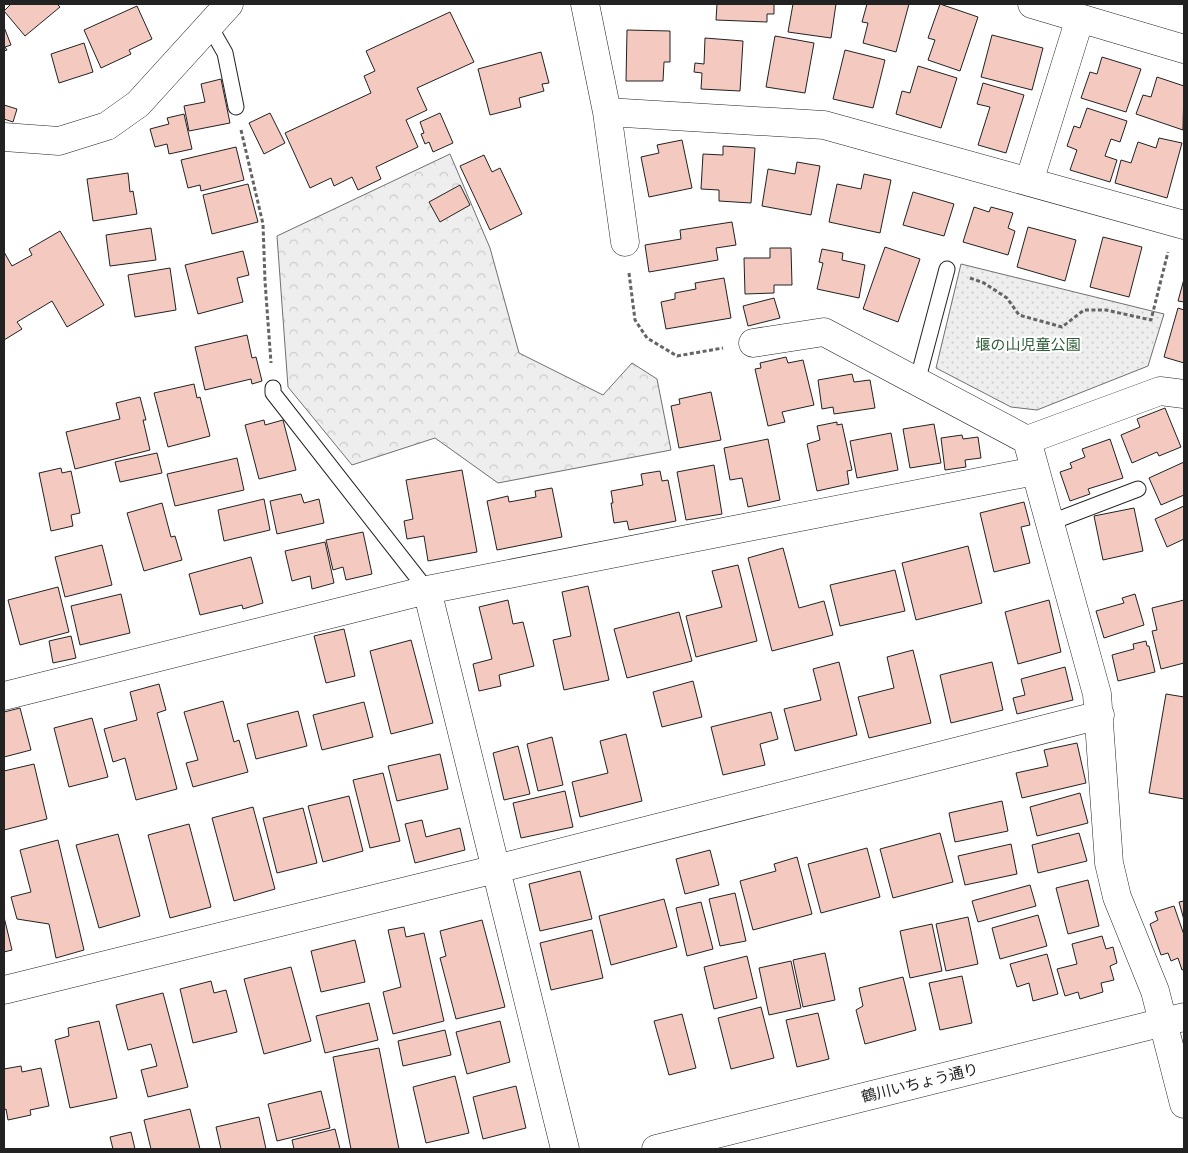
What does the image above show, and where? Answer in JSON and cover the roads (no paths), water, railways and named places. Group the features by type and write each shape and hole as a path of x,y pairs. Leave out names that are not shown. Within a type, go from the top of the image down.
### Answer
{"street":[{"path":"4,137 59,141 107,126 138,104 229,4"},
{"path":"585,4 607,112 625,242"},
{"path":"1032,4 1184,49"},
{"path":"1029,182 1080,18"},
{"path":"607,112 824,125 1180,223"},
{"path":"753,343 824,332 1027,440 1160,391 1184,394"},
{"path":"1027,440 1097,694 1109,862 1117,897 1155,991 1174,1020 1184,1104"},
{"path":"4,696 427,590 1034,471"},
{"path":"427,590 565,1149"},
{"path":"4,990 496,869 1100,715"},
{"name":"鶴川いちょう通り","path":"656,1149 1174,1020"}],"lane":[{"path":"210,25 225,53 236,107"},
{"path":"917,382 947,269"},
{"path":"273,388 274,393 427,590"},
{"path":"1049,523 1138,489"}],"park label":[{"name":"堰の山児童公園","path":"1028,345"}]}
